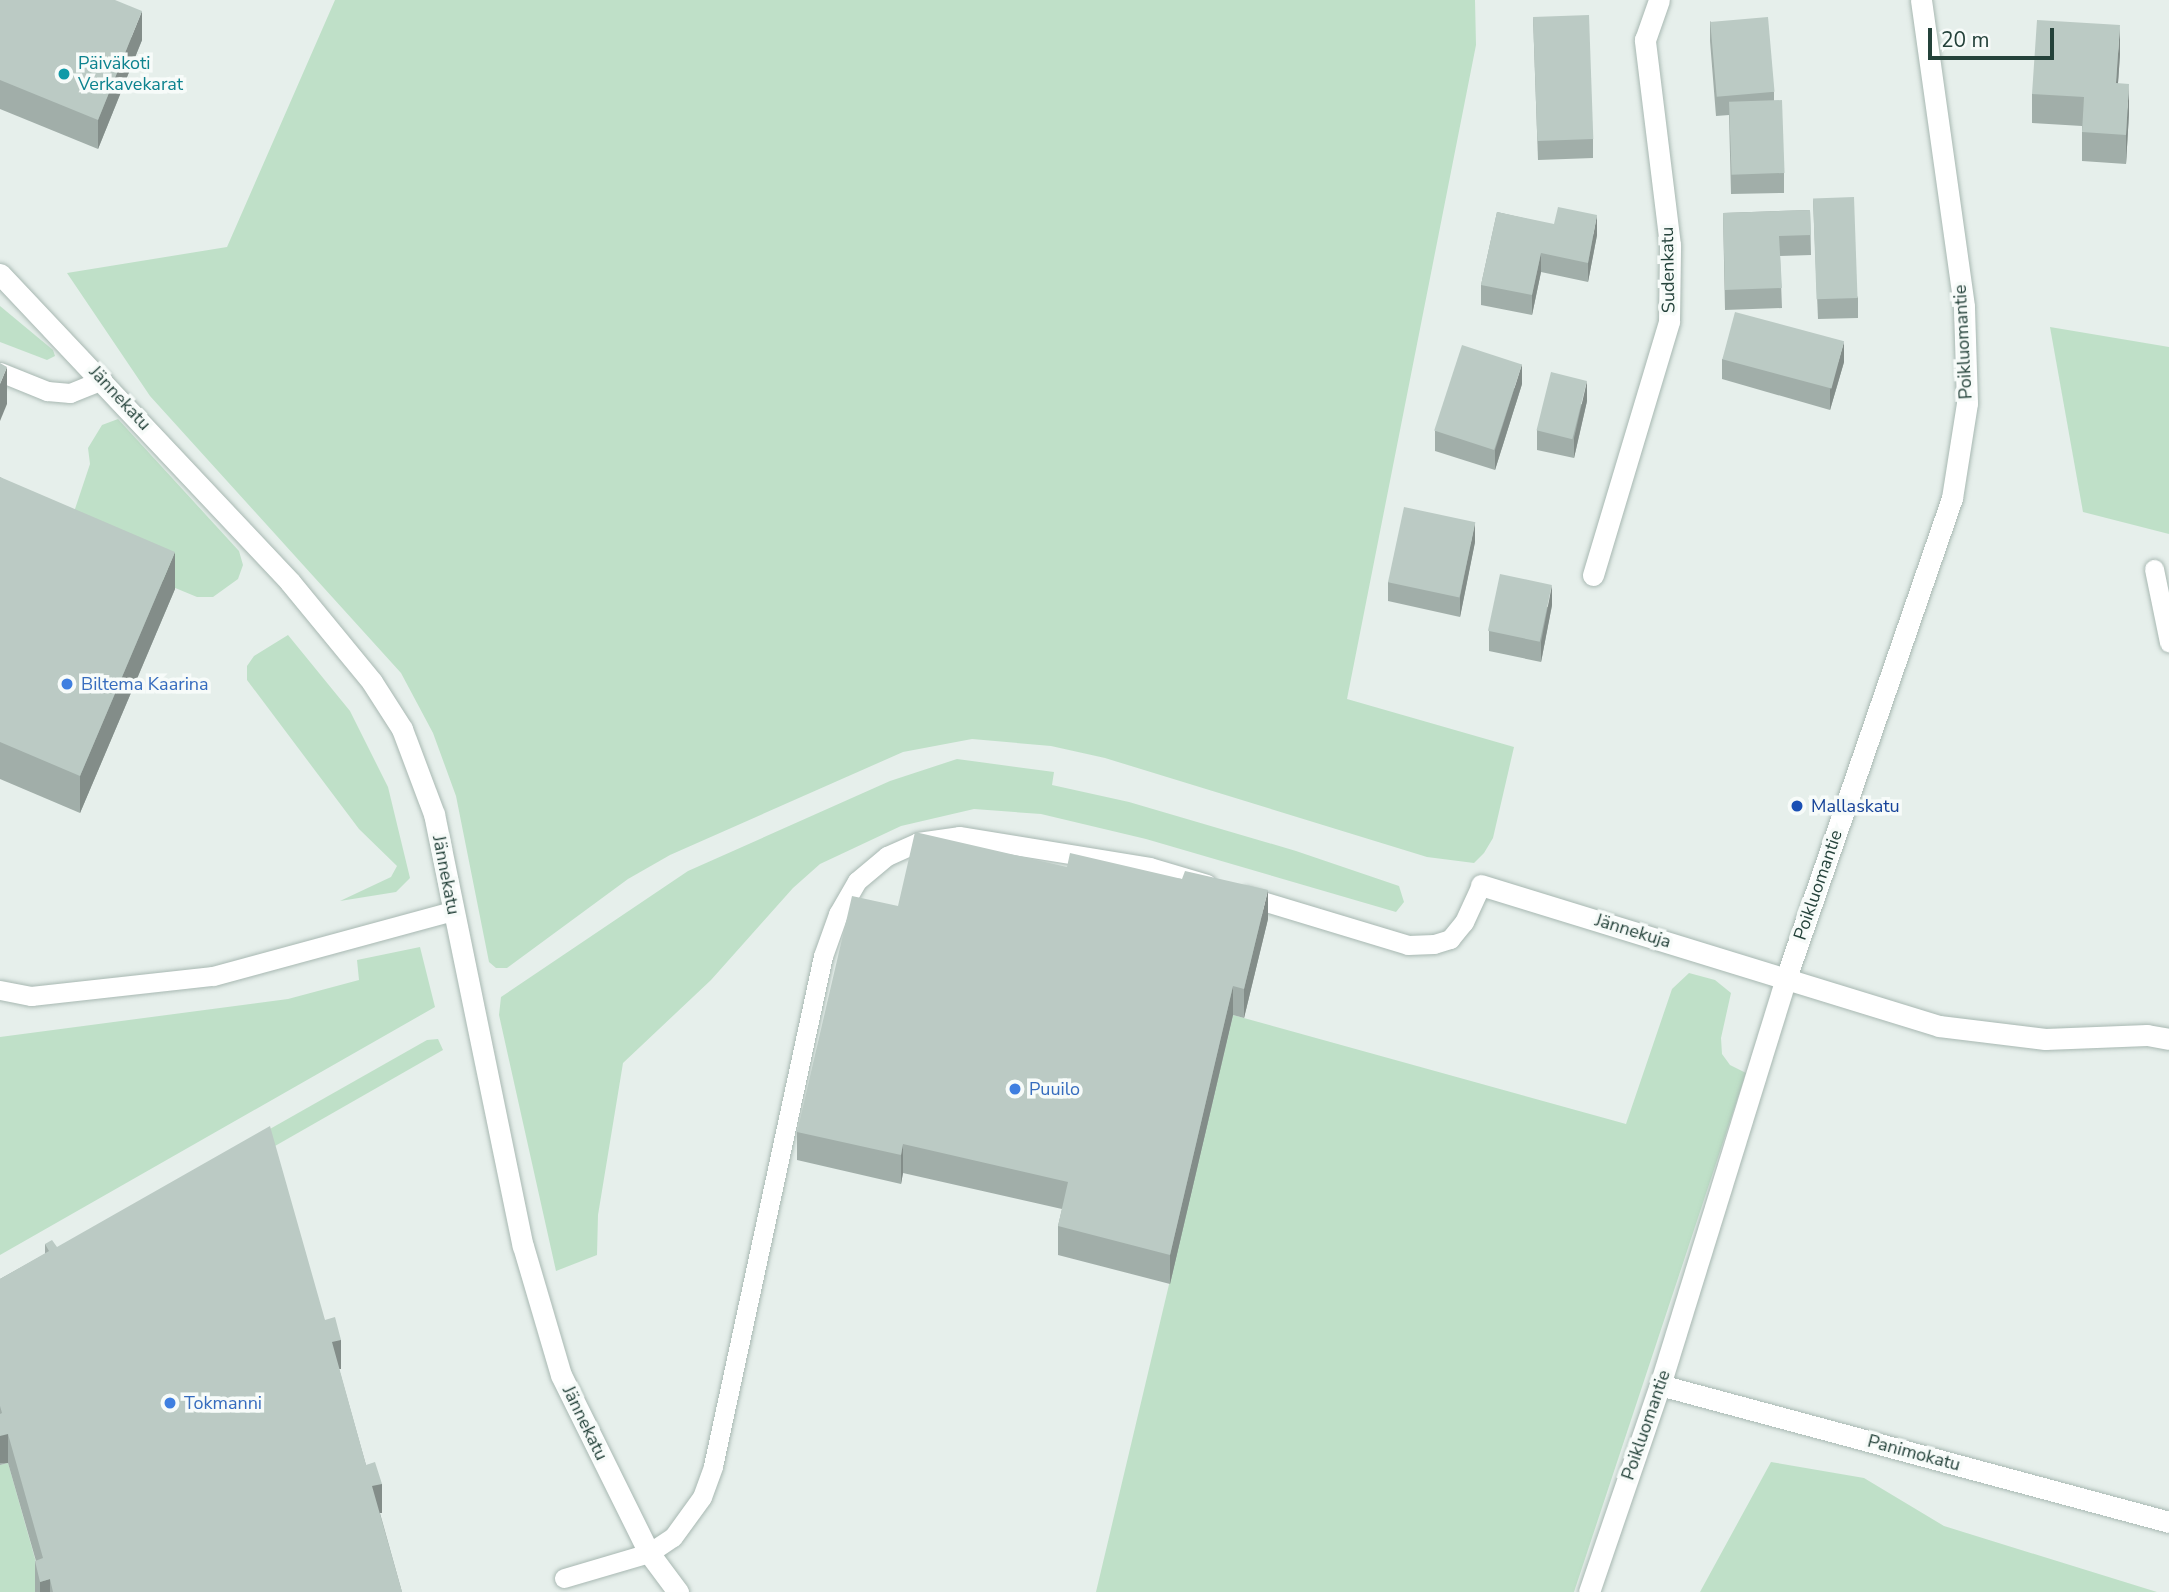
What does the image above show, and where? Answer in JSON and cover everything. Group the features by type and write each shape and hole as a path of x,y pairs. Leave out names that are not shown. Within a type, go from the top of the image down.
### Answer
{"street":[{"name":"Sudenkatu","path":"1593,575 1669,321 1670,245 1644,40 1659,0"},
{"name":"Poikluomantie","path":"1589,1592 1660,1385 1786,978 1924,587 1952,498 1967,404 1964,306 1921,0"},
{"name":"Jännekatu","path":"0,274 103,380 290,582 372,682 402,729 421,771 523,1246 561,1375 649,1553 678,1592"},
{"name":"Jännekuja","path":"1481,886 1786,978"},
{"path":"1786,978 1850,1002 1939,1026 2045,1039 2147,1035 2169,1039"},
{"name":"Panimokatu","path":"1660,1385 2169,1522"}],"lane":[{"path":"0,372 47,391 70,393 103,380"},
{"path":"2154,569 2169,642"},
{"path":"564,1578 649,1553 692,1517 713,1466 823,956 838,914 857,881 887,856 918,842 960,836 1031,844 1150,867 1408,944 1450,939 1481,886"},
{"path":"0,990 31,996 213,976 453,911"}],"green space":[{"path":"335,0 1475,0 1476,45 1347,699 1514,747 1493,838 1484,853 1474,863 1427,857 1105,758 1051,746 972,739 903,752 670,855 628,879 507,968 496,968 489,962 456,796 433,733 401,673 150,396 67,273 227,247"},
{"path":"0,306 53,350 55,356 47,360 0,342"},
{"path":"2050,327 2169,347 2169,534 2083,512"},
{"path":"118,419 239,551 243,565 238,579 213,597 197,597 64,542 90,464 88,448 102,425"},
{"path":"288,635 350,711 388,787 410,878 396,892 340,901 391,877 397,866 359,829 247,680 247,666 254,656"},
{"path":"957,759 1054,772 1052,785 1129,802 1296,851 1399,886 1404,902 1396,912 1146,839 1041,814 974,809 901,826 820,864 793,888 711,980 623,1063 598,1215 597,1255 556,1271 499,1015 501,997 688,871 890,781"},
{"path":"420,947 435,1007 0,1255 0,1037 288,999 359,980 357,960"},
{"path":"1689,973 1715,980 1731,993 1721,1038 1722,1054 1730,1065 1746,1073 1574,1592 1096,1592 1233,1015 1626,1124 1672,989"},
{"path":"438,1039 443,1050 268,1150 0,1282 427,1040"},
{"path":"1771,1462 1864,1478 1944,1526 2157,1592 1700,1592"},
{"path":"8,1463 43,1587 35,1592 0,1592 0,1465"}],"building":[{"name":"Päiväkoti Verkavekarat","path":"0,0 115,0 142,11 98,120 0,80"},
{"path":"1589,15 1593,139 1537,141 1533,17"},
{"path":"1768,17 1775,92 1717,97 1710,22"},
{"path":"2037,20 2120,25 2116,83 2129,84 2126,135 2082,132 2084,97 2032,94"},
{"path":"1782,100 1785,173 1732,175 1729,102"},
{"path":"1854,197 1858,298 1817,299 1813,198"},
{"path":"1558,207 1597,215 1588,263 1541,253 1532,295 1481,285 1497,212 1554,224"},
{"path":"1810,210 1811,235 1779,236 1782,288 1725,290 1723,213"},
{"path":"1735,312 1844,341 1831,389 1722,359"},
{"path":"1462,345 1522,364 1494,450 1434,431"},
{"path":"0,363 7,367 0,384"},
{"path":"1551,372 1587,381 1572,439 1536,430"},
{"name":"Biltema Kaarina","path":"0,477 175,552 80,776 0,742"},
{"path":"1404,507 1475,522 1459,597 1388,582"},
{"path":"1500,574 1552,585 1540,642 1488,631"},
{"name":"Puuilo","path":"915,832 1067,867 1070,853 1182,879 1185,871 1268,890 1244,989 1233,986 1170,1255 1058,1226 1068,1182 903,1144 901,1155 797,1132 852,896 898,906"},
{"name":"Tokmanni","path":"270,1126 325,1320 335,1317 341,1340 332,1342 366,1465 375,1462 382,1484 372,1486 402,1592 53,1592 50,1579 40,1582 35,1561 43,1558 8,1434 0,1436 0,1279 49,1251 45,1244 52,1240 57,1247"}],"place":[{"name":"Päiväkoti Verkavekarat","path":"64,74"},
{"name":"Biltema Kaarina","path":"67,684"},
{"name":"Mallaskatu","path":"1797,806"},
{"name":"Puuilo","path":"1015,1089"},
{"name":"Tokmanni","path":"170,1403"}]}
